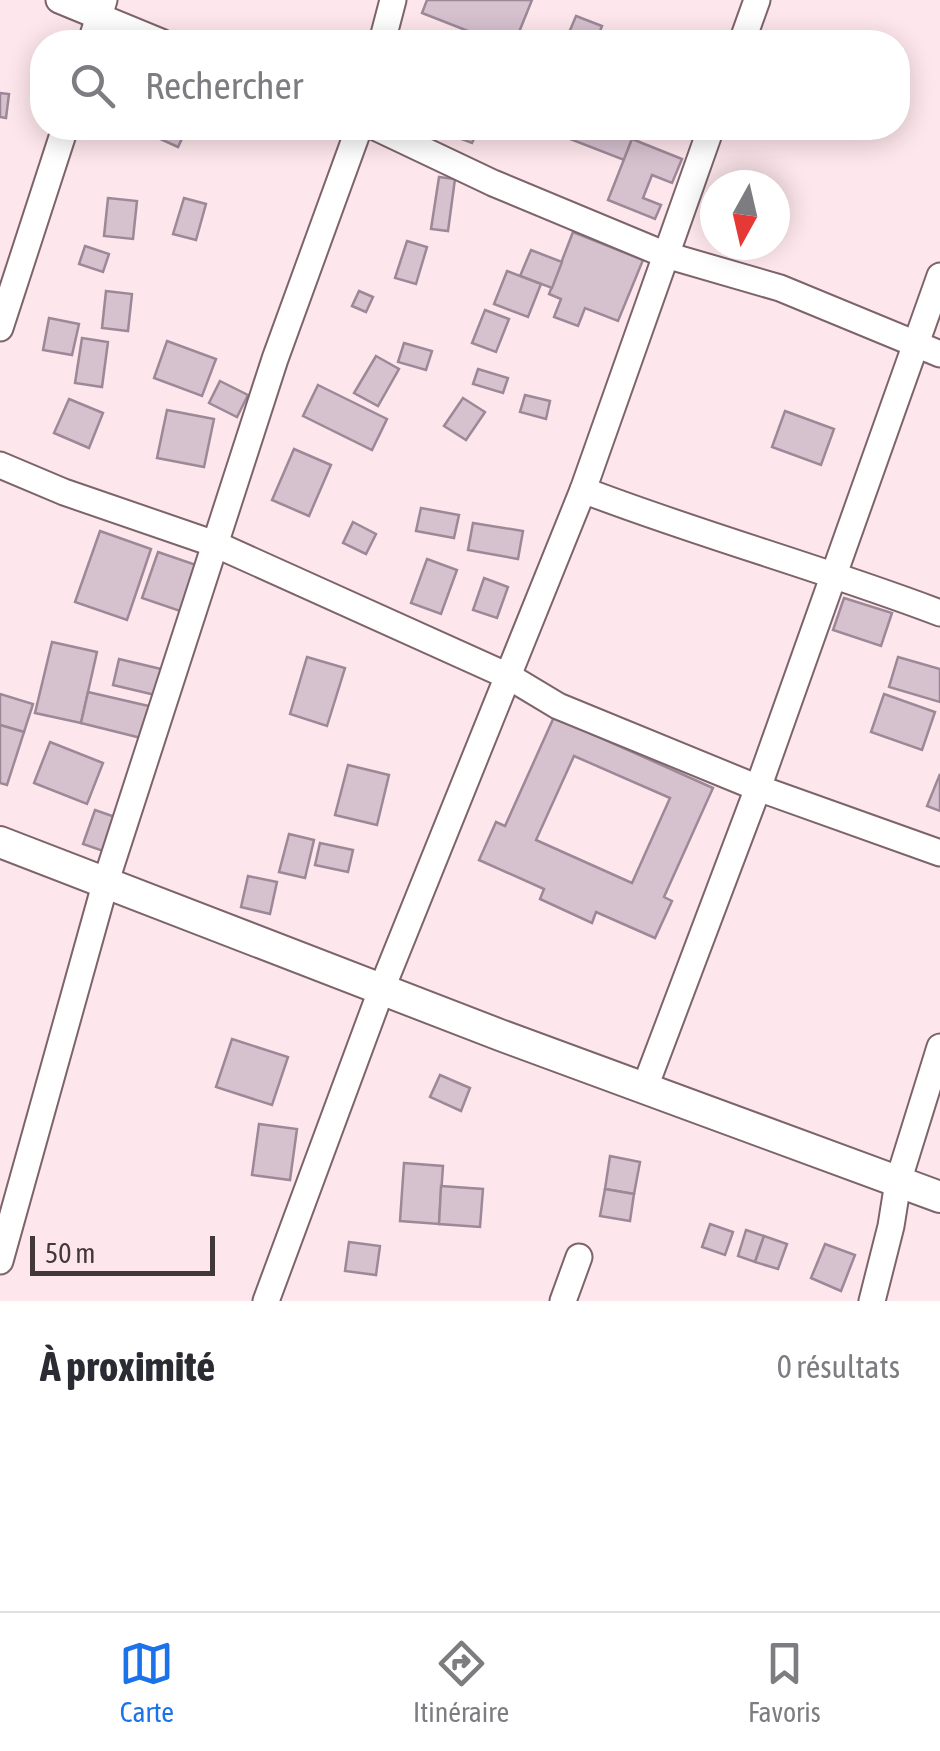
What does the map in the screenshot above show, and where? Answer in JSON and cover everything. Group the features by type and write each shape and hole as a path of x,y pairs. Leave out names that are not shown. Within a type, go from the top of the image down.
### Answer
{"main road":[{"path":"0,842 940,1198"}],"street":[{"path":"59,0 127,30"},
{"path":"385,30 393,0"},
{"path":"746,30 757,0"},
{"path":"0,328 61,140"},
{"path":"0,1262 106,881 274,358 354,140"},
{"path":"403,140 494,183 666,254 780,288 940,354"},
{"path":"266,1301 382,988 582,490 707,140"},
{"path":"644,1087 758,788 940,276"},
{"path":"0,464 64,492 215,544 508,676 558,706 758,788 940,852"},
{"path":"582,490 666,522 836,573 940,612"},
{"path":"872,1301 898,1182 940,1047"},
{"path":"563,1301 579,1257"}],"building":[{"path":"427,0 532,0 520,30 465,30 422,13"},
{"path":"576,16 602,26 600,30 570,30"},
{"path":"0,93 9,94 6,118 0,117"},
{"path":"162,140 181,140 178,147"},
{"path":"573,140 632,140 624,160"},
{"path":"632,140 682,159 672,183 652,175 643,198 661,205 655,219 608,200"},
{"path":"439,177 455,179 448,231 431,229"},
{"path":"108,198 137,201 133,239 104,236"},
{"path":"184,198 206,204 196,240 173,234"},
{"path":"573,232 643,260 618,321 585,308 578,326 554,317 561,299 549,294"},
{"path":"407,241 427,247 416,284 395,278"},
{"path":"85,246 109,254 103,272 79,264"},
{"path":"531,250 562,262 552,288 520,276"},
{"path":"507,271 541,284 528,317 494,304"},
{"path":"106,291 132,294 128,331 102,328"},
{"path":"359,291 373,297 366,312 352,306"},
{"path":"485,310 509,319 496,352 472,343"},
{"path":"49,318 79,324 72,355 43,350"},
{"path":"82,338 108,342 102,387 75,383"},
{"path":"167,341 216,359 202,396 154,378"},
{"path":"404,343 432,351 426,370 398,362"},
{"path":"376,356 399,369 378,406 354,393"},
{"path":"478,369 508,378 503,393 473,384"},
{"path":"220,381 248,395 237,417 209,403"},
{"path":"318,385 387,419 372,450 303,416"},
{"path":"525,395 550,401 546,419 520,412"},
{"path":"463,398 485,412 466,440 444,426"},
{"path":"69,399 103,413 89,448 54,433"},
{"path":"167,410 214,419 204,467 157,458"},
{"path":"785,411 834,429 821,465 772,447"},
{"path":"294,449 331,465 309,516 272,500"},
{"path":"421,508 459,515 454,538 416,531"},
{"path":"353,522 376,534 366,554 343,543"},
{"path":"473,523 523,531 518,559 468,550"},
{"path":"100,531 151,549 127,620 75,602"},
{"path":"158,552 199,566 183,612 142,598"},
{"path":"427,559 457,570 441,614 411,603"},
{"path":"484,578 508,587 497,618 473,610"},
{"path":"844,598 892,613 881,646 833,630"},
{"path":"52,642 97,652 81,723 35,713"},
{"path":"307,657 345,668 327,726 290,714"},
{"path":"898,657 940,669 940,702 889,687"},
{"path":"119,659 161,669 155,695 113,685"},
{"path":"88,692 153,707 145,739 81,723"},
{"path":"0,694 33,704 24,732 0,725"},
{"path":"884,694 935,712 922,750 871,732"},
{"path":"554,717 713,788 664,897 672,901 655,938 596,912 592,923 540,899 544,889 479,860 496,822 505,826","holes":["574,756 670,798 632,883 536,840"]},
{"path":"0,725 24,732 7,785 0,783"},
{"path":"50,742 103,763 87,804 34,783"},
{"path":"348,765 389,775 377,825 335,815"},
{"path":"940,774 940,811 927,806"},
{"path":"95,810 118,818 106,852 83,844"},
{"path":"289,834 314,840 305,878 279,872"},
{"path":"320,843 353,850 348,872 315,865"},
{"path":"248,876 277,882 270,914 241,907"},
{"path":"232,1039 288,1057 272,1105 216,1087"},
{"path":"440,1075 470,1088 461,1111 430,1097"},
{"path":"259,1124 297,1129 290,1180 252,1175"},
{"path":"610,1156 640,1162 634,1194 605,1189"},
{"path":"404,1163 443,1166 439,1224 400,1221"},
{"path":"441,1186 483,1189 480,1227 439,1224"},
{"path":"605,1189 634,1194 630,1221 600,1216"},
{"path":"710,1224 733,1232 725,1255 702,1247"},
{"path":"746,1230 764,1236 755,1262 738,1256"},
{"path":"764,1236 787,1244 778,1269 755,1262"},
{"path":"349,1242 380,1246 376,1275 345,1271"},
{"path":"825,1244 855,1255 841,1291 811,1278"}]}
